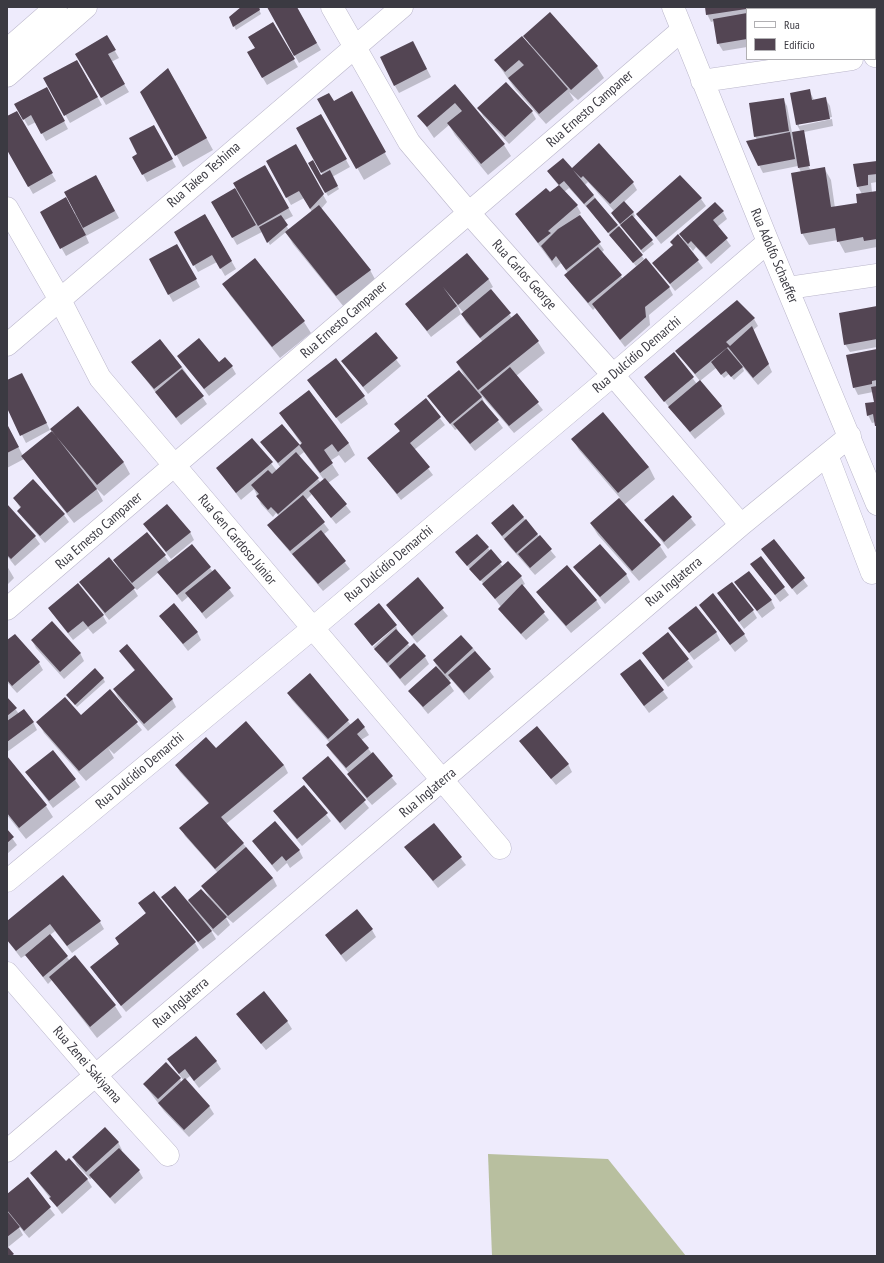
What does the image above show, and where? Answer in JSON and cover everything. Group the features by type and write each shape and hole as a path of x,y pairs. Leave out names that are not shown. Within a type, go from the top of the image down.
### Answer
{"street":[{"path":"7,50 56,7"},
{"path":"7,76 86,7"},
{"name":"Rua Carlos George","path":"332,7 409,142 469,213 613,375 741,525"},
{"name":"Rua Takeo Teshima","path":"7,345 354,46 402,7"},
{"name":"Rua Adolfo Schaeffer","path":"673,7 768,242 877,503"},
{"name":"Rua Ernesto Campaner","path":"7,609 682,30"},
{"path":"702,81 845,60"},
{"name":"Rua Gen Cardoso Júnior","path":"7,208 60,300 100,378 500,848"},
{"name":"Rua Dulcídio Demarchi","path":"7,881 312,628 613,375 768,242"},
{"path":"788,288 877,275"},
{"name":"Rua Inglaterra","path":"7,1151 741,525 850,436"},
{"path":"827,455 872,573"},
{"name":"Rua Zenei Sakiyama","path":"7,973 96,1076 168,1155"}],"green space":[{"path":"488,1154 608,1159 686,1256 492,1256"}],"building":[{"path":"241,7 259,7 260,10 233,27 229,17"},
{"path":"267,7 297,7 317,43 294,56"},
{"path":"705,7 753,7 753,8 706,15"},
{"path":"785,7 853,7 853,8"},
{"path":"877,7 877,17 876,8 855,8"},
{"path":"550,12 598,66 571,90 523,36"},
{"path":"746,13 746,39 717,44 713,19"},
{"path":"273,22 295,59 262,78 247,52 255,48 248,37"},
{"path":"107,35 116,50 108,54 125,84 101,98 75,54"},
{"path":"522,36 568,89 539,114 508,78 524,65 519,60 505,72 494,60"},
{"path":"413,41 427,69 394,86 380,57"},
{"path":"77,60 98,97 64,116 43,78"},
{"path":"168,68 207,138 175,156 140,92"},
{"path":"506,82 533,111 505,137 477,108"},
{"path":"455,84 505,144 481,164 447,123 462,111 455,103 427,127 417,116"},
{"path":"47,87 65,121 41,134 31,115 23,120 14,104"},
{"path":"810,89 812,100 826,97 830,119 796,125 790,93"},
{"path":"352,91 386,152 356,169 317,99 329,93 334,101"},
{"path":"784,98 789,131 754,137 749,103"},
{"path":"17,111 53,173 28,187 7,150 7,116"},
{"path":"321,114 347,159 321,173 296,128"},
{"path":"154,125 173,159 142,175 132,157 137,154 129,138"},
{"path":"804,130 810,166 798,168 792,132"},
{"path":"790,132 795,159 758,166 746,141"},
{"path":"599,143 634,182 610,204 583,176 581,178 573,170 594,195 584,204 564,181 559,185 547,171 563,158 572,168"},
{"path":"296,144 324,194 310,209 299,191 286,198 266,161"},
{"path":"313,160 321,175 330,170 338,186 325,193 308,163"},
{"path":"877,161 877,174 868,175 868,185 857,187 853,164"},
{"path":"265,165 289,208 258,226 233,183"},
{"path":"825,167 831,207 857,203 856,194 877,191 877,239 864,241 863,237 837,242 835,228 801,234 791,173"},
{"path":"96,175 115,211 83,228 64,192"},
{"path":"680,175 702,198 656,237 636,214"},
{"path":"559,185 578,205 548,231 551,233 538,243 515,214 546,188 550,192"},
{"path":"235,188 256,225 232,238 211,202"},
{"path":"66,197 86,235 60,249 40,212"},
{"path":"595,198 618,225 608,233 586,206"},
{"path":"624,201 634,212 620,224 611,213"},
{"path":"715,202 724,211 713,220 728,238 706,257 691,241 688,244 679,234"},
{"path":"319,205 371,270 336,296 285,232"},
{"path":"205,214 232,261 220,269 212,255 193,266 174,232"},
{"path":"281,215 288,225 267,243 259,227"},
{"path":"580,215 601,242 566,270 556,256 552,261 541,246 558,229"},
{"path":"632,215 653,240 641,250 620,225"},
{"path":"619,226 643,255 633,263 609,235"},
{"path":"678,234 699,260 670,284 652,263 673,245 670,242"},
{"path":"177,244 197,279 168,295 149,259"},
{"path":"598,247 622,275 588,303 564,275"},
{"path":"467,253 489,279 458,305 443,287 457,306 427,331 405,304"},
{"path":"255,258 305,321 272,347 222,284"},
{"path":"646,258 670,287 645,307 646,317 620,340 592,304"},
{"path":"491,289 511,313 480,338 461,314"},
{"path":"737,300 755,318 726,342 730,346 752,326 769,364 753,378 728,347 695,374 675,351"},
{"path":"877,306 877,339 844,345 839,313"},
{"path":"517,313 539,341 478,390 456,362"},
{"path":"376,332 398,358 363,387 341,361"},
{"path":"199,338 219,362 225,357 233,366 204,389 177,356"},
{"path":"160,339 182,367 154,389 131,362"},
{"path":"727,348 743,367 731,377 726,371 721,375 711,362"},
{"path":"877,349 877,380 872,381 872,384 853,388 846,355"},
{"path":"674,352 694,377 664,402 644,377"},
{"path":"336,358 365,396 336,418 307,380"},
{"path":"510,367 539,402 509,426 480,392"},
{"path":"182,369 204,396 176,418 155,392"},
{"path":"459,370 482,397 450,424 427,396"},
{"path":"22,373 47,423 20,436 7,408 7,380"},
{"path":"700,380 722,406 690,432 668,407"},
{"path":"877,386 877,426 875,426 873,414 867,416 865,403 874,402 871,387"},
{"path":"309,390 349,443 338,452 332,444 324,450 333,463 320,473 299,445 278,463 260,442 282,424 300,445 302,443 279,413"},
{"path":"426,398 441,417 410,443 430,467 397,494 367,458 400,431 394,424"},
{"path":"482,400 499,420 470,444 453,424"},
{"path":"78,406 124,462 97,485 50,429"},
{"path":"603,412 649,467 618,493 571,439"},
{"path":"7,424 19,447 7,453"},
{"path":"52,431 97,489 67,513 21,456"},
{"path":"252,438 273,462 236,493 216,468"},
{"path":"296,452 319,478 278,514 271,507 268,510 256,496 259,494 251,485 268,470 272,474"},
{"path":"325,478 347,504 331,518 309,491"},
{"path":"33,479 65,514 40,536 17,511 21,507 13,498"},
{"path":"303,495 325,522 290,551 267,525"},
{"path":"673,495 692,517 664,542 644,520"},
{"path":"619,498 661,545 632,571 590,523"},
{"path":"7,504 36,536 11,559 7,555"},
{"path":"167,504 191,532 166,552 143,524"},
{"path":"513,504 524,517 502,536 491,523"},
{"path":"526,519 538,534 516,553 504,539"},
{"path":"321,530 346,561 318,584 292,554"},
{"path":"147,532 166,555 132,583 113,560"},
{"path":"477,534 489,547 467,566 455,552"},
{"path":"540,535 552,549 530,568 518,554"},
{"path":"774,539 805,578 792,589 761,549"},
{"path":"192,544 211,567 177,595 157,572"},
{"path":"600,544 627,574 600,597 573,567"},
{"path":"491,549 502,562 480,581 469,569"},
{"path":"761,556 785,587 775,595 750,564"},
{"path":"109,557 135,588 105,613 79,582"},
{"path":"508,561 522,576 495,599 482,584"},
{"path":"567,565 597,600 566,626 536,592"},
{"path":"215,569 231,588 202,613 185,593"},
{"path":"749,571 772,600 757,611 734,582"},
{"path":"418,577 444,608 412,636 386,605"},
{"path":"732,582 754,610 739,622 717,593"},
{"path":"78,583 104,615 88,627 83,621 68,633 48,608"},
{"path":"522,584 545,612 521,634 498,609"},
{"path":"713,593 745,634 730,645 699,605"},
{"path":"174,603 198,632 183,644 159,616"},
{"path":"379,603 397,625 372,646 354,624"},
{"path":"696,606 717,632 689,653 668,628"},
{"path":"52,621 81,653 60,672 31,640"},
{"path":"396,629 409,643 387,663 374,649"},
{"path":"668,632 689,659 663,680 642,653"},
{"path":"15,634 40,662 12,686 7,680 7,640"},
{"path":"461,635 473,648 445,674 433,660"},
{"path":"414,643 426,656 400,679 389,666"},
{"path":"127,644 173,699 144,724 113,689 135,670 119,651"},
{"path":"475,651 491,669 464,693 448,675"},
{"path":"640,659 664,690 644,706 620,674"},
{"path":"436,666 451,683 423,707 408,691"},
{"path":"95,668 104,678 75,705 66,695"},
{"path":"310,673 349,720 328,739 287,693"},
{"path":"110,689 138,722 79,771 36,722 65,697 81,715"},
{"path":"7,697 17,708 7,716"},
{"path":"24,709 34,722 7,742 7,721"},
{"path":"358,718 365,727 357,734 369,748 346,768 326,745"},
{"path":"246,721 284,765 221,817 244,843 215,869 179,828 209,803 175,765 206,737 216,748"},
{"path":"537,726 569,764 551,779 519,741"},
{"path":"53,750 76,779 49,801 25,772"},
{"path":"373,752 393,776 367,798 347,774"},
{"path":"7,756 47,805 19,828 7,813"},
{"path":"328,756 366,800 340,823 302,778"},
{"path":"304,785 328,813 297,839 273,811"},
{"path":"275,821 300,850 286,861 282,856 272,865 252,841"},
{"path":"434,823 462,857 433,881 404,847"},
{"path":"7,829 14,837 7,843"},
{"path":"246,847 273,878 228,916 201,886"},
{"path":"63,875 101,921 67,946 50,924 16,951 7,940 7,921"},
{"path":"175,886 212,931 198,942 161,897"},
{"path":"201,889 227,917 213,929 188,900"},
{"path":"154,891 196,942 121,1006 90,967 119,944 115,938 146,913 138,903"},
{"path":"357,909 373,929 341,955 325,935"},
{"path":"50,934 68,956 43,977 25,955"},
{"path":"75,955 116,1005 90,1027 49,977"},
{"path":"264,991 288,1021 261,1044 236,1014"},
{"path":"196,1036 217,1061 194,1081 185,1069 179,1074 167,1059"},
{"path":"166,1062 181,1078 158,1099 143,1084"},
{"path":"185,1078 210,1106 184,1130 158,1103"},
{"path":"105,1127 119,1142 86,1172 72,1157"},
{"path":"119,1148 140,1170 110,1198 89,1175"},
{"path":"56,1150 66,1161 69,1158 88,1179 57,1207 49,1198 51,1197 30,1173"},
{"path":"28,1177 51,1207 24,1231 7,1210 7,1194"},
{"path":"7,1211 20,1227 7,1237"},
{"path":"7,1246 14,1254 11,1256 7,1256"}]}
